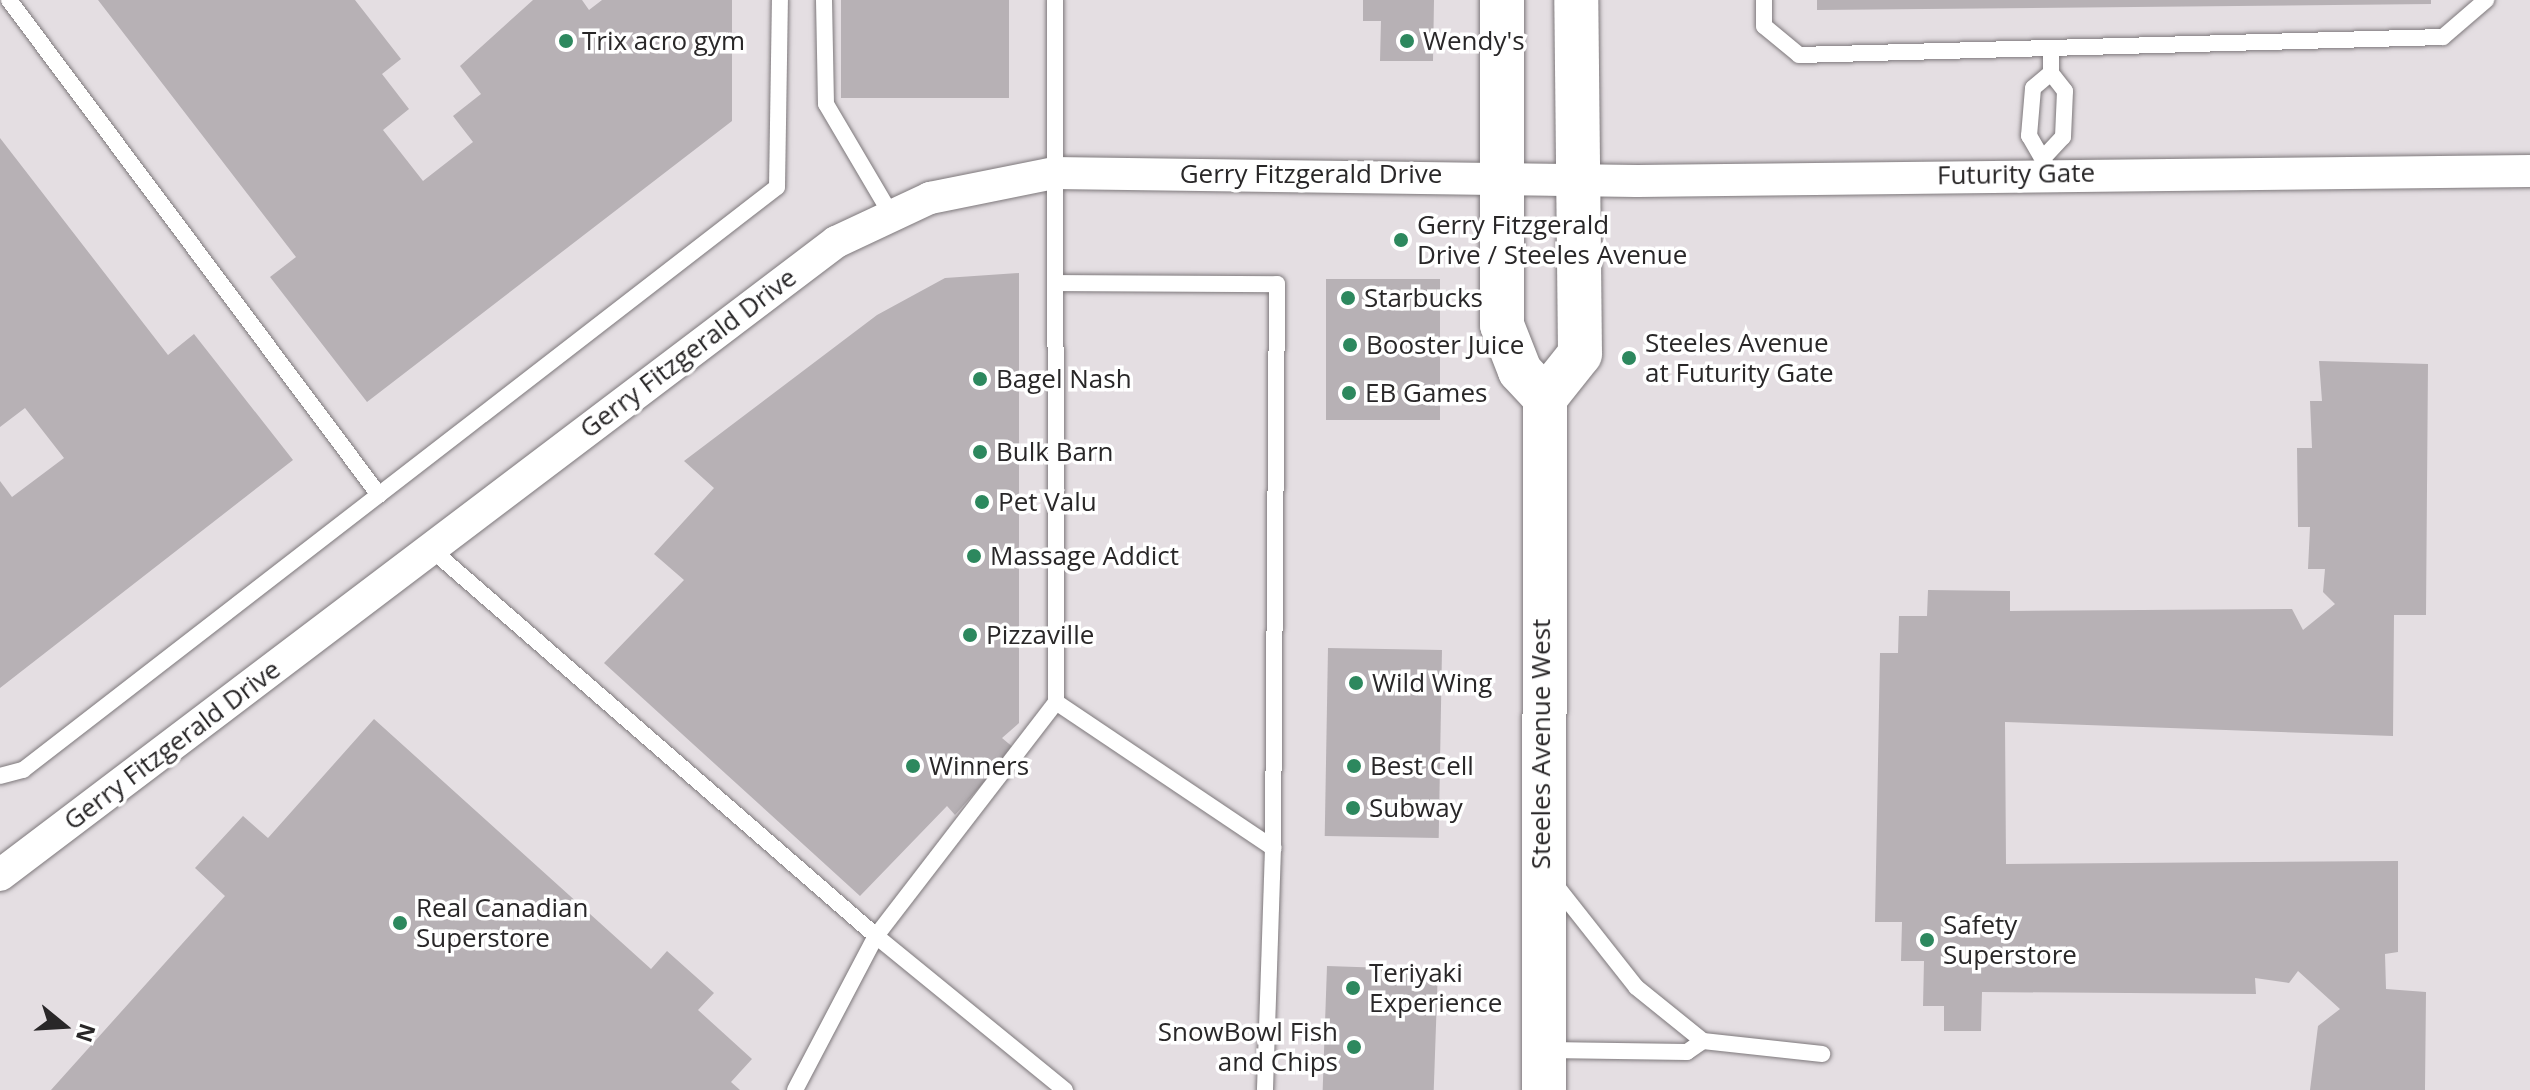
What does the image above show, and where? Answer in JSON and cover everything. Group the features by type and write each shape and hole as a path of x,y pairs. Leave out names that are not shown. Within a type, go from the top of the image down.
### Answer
{"main road":[{"path":"1502,0 1502,325 1520,371 1545,398 1580,354 1581,175 1576,0"},
{"name":"Steeles Avenue West","path":"1544,1070 1539,864 1545,398"}],"street":[{"name":"Futurity Gate","path":"1502,174 1581,175 1637,181 2046,164 2530,171"},
{"name":"Gerry Fitzgerald Drive","path":"0,875 836,242 930,198 1054,173 1502,174"}],"lane":[{"path":"9,0 379,495"},
{"path":"0,776 23,770 777,187 780,0"},
{"path":"824,0 826,104 892,216"},
{"path":"795,1090 876,936 1056,702 1055,0"},
{"path":"1764,0 1764,26 1799,55 2443,37 2486,0"},
{"path":"2051,48 2051,73 2065,91 2063,137 2046,164 2029,136 2033,88 2051,73"},
{"path":"1055,283 1277,284 1273,848 1265,1090"},
{"path":"431,549 876,936 1065,1090"},
{"path":"1056,702 1273,848"},
{"path":"1539,864 1636,987 1703,1041 1822,1054"},
{"path":"1544,1070 1687,1052 1703,1041"}],"building":[{"path":"98,0 355,0 401,59 382,74 409,109 383,130 423,181 473,142 453,116 481,94 460,66 533,0 582,0 589,10 602,0 732,0 732,121 367,402 270,277 296,257"},
{"path":"841,0 1009,0 1009,98 841,98"},
{"name":"Wendy's","path":"1363,0 1434,0 1433,61 1380,61 1381,21 1363,21"},
{"path":"1817,0 2431,0 2431,4 1817,10"},
{"path":"0,138 168,355 194,334 293,460 0,688 0,481 12,497 64,458 25,408 0,427"},
{"path":"1019,273 1019,723 1002,738 1014,748 955,815 947,806 860,896 604,663 684,580 654,554 714,488 684,461 877,315 945,278"},
{"path":"1326,279 1440,279 1440,420 1326,420"},
{"path":"2319,361 2428,364 2426,615 2394,615 2393,736 2005,722 2006,864 2398,861 2398,952 2385,954 2386,989 2426,992 2425,1090 2310,1090 2318,1026 2340,1009 2298,971 2289,983 2255,978 2256,994 1982,992 1981,1031 1944,1031 1944,1006 1923,1006 1924,961 1901,961 1902,922 1875,922 1880,653 1898,653 1899,616 1927,616 1928,590 2010,591 2010,611 2292,609 2303,630 2335,604 2323,592 2325,569 2308,569 2310,527 2298,527 2297,448 2312,448 2310,401 2322,401"},
{"path":"1328,648 1442,650 1439,838 1325,836"},
{"name":"Real Canadian Superstore","path":"374,719 651,969 667,951 714,993 698,1010 752,1059 731,1082 740,1090 51,1090 225,896 195,868 243,816 268,838"},
{"path":"1327,966 1438,970 1434,1090 1323,1090"}],"place":[{"name":"Trix acro gym","path":"566,41"},
{"name":"Wendy's","path":"1407,41"},
{"name":"Gerry Fitzgerald Drive / Steeles Avenue","path":"1401,240"},
{"name":"Starbucks","path":"1348,298"},
{"name":"Booster Juice","path":"1350,345"},
{"name":"Steeles Avenue at Futurity Gate","path":"1629,358"},
{"name":"Bagel Nash","path":"980,379"},
{"name":"EB Games","path":"1349,393"},
{"name":"Bulk Barn","path":"980,452"},
{"name":"Pet Valu","path":"982,502"},
{"name":"Massage Addict","path":"974,556"},
{"name":"Pizzaville","path":"970,635"},
{"name":"Wild Wing","path":"1356,683"},
{"name":"Winners","path":"913,766"},
{"name":"Best Cell","path":"1354,766"},
{"name":"Subway","path":"1353,808"},
{"name":"Real Canadian Superstore","path":"400,923"},
{"name":"Safety Superstore","path":"1927,940"},
{"name":"Teriyaki Experience","path":"1353,988"},
{"name":"SnowBowl Fish and Chips","path":"1354,1047"}]}
